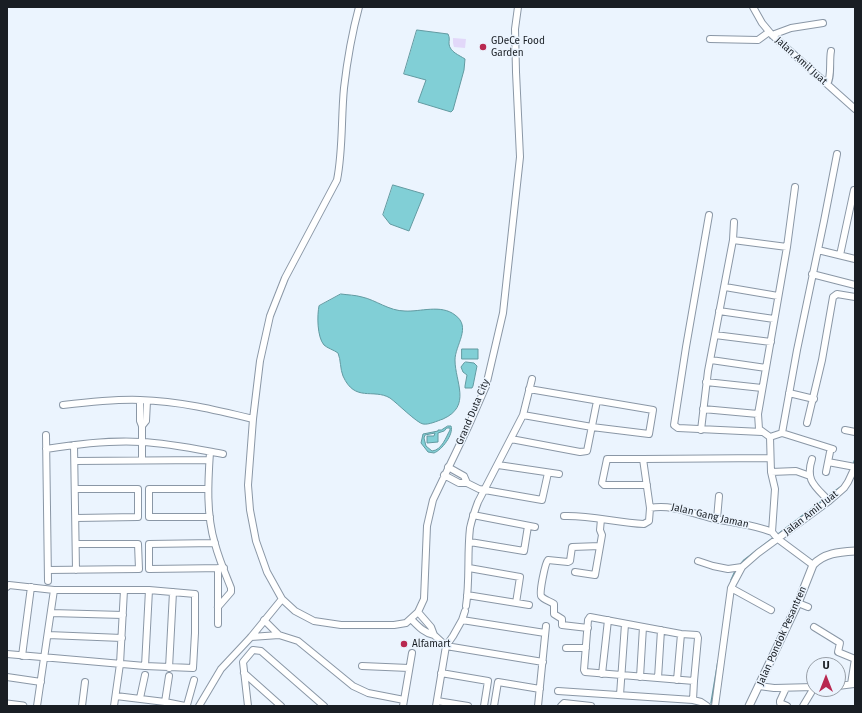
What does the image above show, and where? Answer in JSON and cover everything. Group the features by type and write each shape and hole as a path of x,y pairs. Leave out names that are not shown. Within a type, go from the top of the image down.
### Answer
{"street":[{"name":"Grand Duta City","path":"359,7 355,21 344,87 339,166 336,180 285,278 270,316 260,361 253,419 248,485 250,510 256,541 267,572 282,599 295,611 314,621 326,623 394,625 406,623 411,619 418,612 424,599 426,526 433,500 486,386 502,313 520,158 515,29 518,7"},
{"name":"Jalan Amil Juat","path":"753,7 762,23 771,34 855,109"},
{"path":"710,39 758,40 791,28 823,23"},
{"path":"827,84 830,79 829,61 831,51"},
{"path":"782,434 812,274 837,154"},
{"path":"795,187 787,247 762,388 758,414 758,426 759,429 770,437 782,434 831,451 826,472"},
{"path":"840,255 854,190"},
{"path":"709,215 674,423 675,427 678,428 763,432"},
{"path":"701,430 706,382 725,287 733,240 734,222"},
{"path":"733,240 787,247"},
{"path":"818,250 855,259"},
{"path":"812,274 855,285"},
{"path":"725,287 778,296"},
{"path":"808,423 822,360 833,297 837,294 855,298"},
{"path":"719,311 774,319"},
{"path":"715,335 771,342"},
{"path":"710,360 766,368"},
{"path":"468,706 437,704 446,646 462,620 465,608 469,568 470,529 473,515 484,490 523,415 532,379"},
{"path":"706,382 762,388"},
{"path":"523,415 592,427 648,434 651,422 653,410 529,389"},
{"path":"789,393 814,398"},
{"path":"142,460 142,426 140,421 143,400"},
{"path":"64,404 98,401 143,400 188,405 253,419"},
{"path":"511,439 580,452 587,451 597,401"},
{"path":"703,409 758,414"},
{"path":"845,430 855,432"},
{"path":"46,435 48,581"},
{"path":"770,437 771,472 775,489 775,536"},
{"path":"46,449 109,442 142,442 223,454"},
{"path":"74,445 76,570"},
{"path":"210,452 208,489 210,517 221,568 231,588 231,592 218,607"},
{"path":"647,485 604,485 602,483 606,459 770,458"},
{"path":"564,516 645,524 648,521 650,508 644,459"},
{"path":"812,459 809,471 810,476 813,482 829,501"},
{"path":"75,460 209,460"},
{"path":"828,462 853,467"},
{"path":"498,465 559,474"},
{"name":"Jalan Amil Juat","path":"742,567 775,536 829,501 853,479 853,467"},
{"path":"448,468 464,476 467,483"},
{"path":"771,472 799,472 810,476"},
{"path":"444,475 459,483 467,483 479,489 542,500 548,473"},
{"path":"75,490 138,489 138,517 76,518"},
{"path":"208,489 149,489 149,517 210,517"},
{"path":"717,519 719,496"},
{"name":"Jalan Gang Jaman","path":"650,508 661,506 672,507 717,519 754,526 775,536 812,565"},
{"path":"473,515 535,527"},
{"path":"575,572 595,575 602,535 601,519"},
{"path":"470,542 524,551 528,526"},
{"path":"215,543 149,544 149,569 221,568"},
{"path":"48,570 139,569 138,544 76,544"},
{"path":"588,628 562,625 562,619 554,614 554,604 542,597 539,591 545,564 548,560 568,562 570,561 572,547 600,546"},
{"path":"812,565 826,555 855,550"},
{"path":"698,560 713,566 728,569 742,567"},
{"name":"Jalan Pondok Pesantren","path":"749,706 798,603 812,565"},
{"path":"715,706 731,588 742,567"},
{"path":"218,624 221,568"},
{"path":"469,568 520,577 516,603"},
{"path":"7,587 10,585 54,590 149,590 195,594 193,668 44,662 22,656 7,654"},
{"path":"22,656 31,587"},
{"path":"731,588 771,610"},
{"path":"37,706 54,590"},
{"path":"114,706 120,664 124,590"},
{"path":"145,666 149,590"},
{"path":"169,668 173,592"},
{"path":"467,595 529,605"},
{"path":"199,706 221,669 251,637 282,599"},
{"path":"798,603 808,607"},
{"path":"418,612 431,627 434,635 446,646 543,662"},
{"path":"51,613 123,615"},
{"path":"694,681 584,672 590,617 697,636 694,700"},
{"path":"411,619 428,634 434,635"},
{"path":"264,620 279,635"},
{"path":"462,620 545,633"},
{"path":"602,674 608,620"},
{"path":"620,695 625,624"},
{"path":"538,706 546,626"},
{"path":"640,677 644,627"},
{"path":"814,628 840,643 838,652 855,659 853,684"},
{"path":"658,678 661,630"},
{"path":"677,680 680,634"},
{"path":"48,635 122,638"},
{"path":"251,637 279,635 298,641 342,678 360,690 404,703 412,652"},
{"path":"566,648 586,648"},
{"path":"248,706 243,662 253,650 261,651 324,706"},
{"path":"362,666 409,668"},
{"path":"244,673 281,706"},
{"path":"441,673 488,680 484,706"},
{"path":"140,698 145,674"},
{"path":"165,702 169,676"},
{"path":"7,677 41,682"},
{"path":"116,696 140,698 186,706 194,680"},
{"path":"82,706 85,682"},
{"path":"494,706 498,682 540,689"},
{"path":"759,686 771,688 806,689"},
{"path":"786,688 780,703 787,706"},
{"path":"558,691 694,700 707,706"},
{"path":"803,706 808,697"},
{"path":"561,706 564,703 587,706"},
{"path":"7,704 23,706"}],"shaded area":[{"path":"453,38 466,39 465,48 454,47"}],"water":[{"path":"417,30 448,34 451,49 465,59 464,70 453,110 451,112 418,102 426,80 404,74"},
{"path":"393,185 424,194 409,231 390,224 383,215"},
{"path":"341,294 367,298 399,311 430,309 443,310 455,315 460,320 462,331 455,360 460,400 452,414 436,422 423,424 412,417 390,398 384,395 359,392 348,384 342,373 338,353 324,345 320,337 318,326 319,306"},
{"path":"462,349 478,349 478,359 462,359"},
{"path":"466,362 474,363 477,366 472,388 465,388 467,375 463,372 461,367"},
{"path":"451,426 451,433 444,445 434,453 428,452 421,443 423,434","holes":["450,428 441,446 432,451 426,446 424,438 425,435 435,433 434,436 427,436 427,443 438,442 438,433"]}],"waterway":[{"path":"853,465 855,459"},
{"path":"830,494 842,486"},
{"path":"778,534 823,500"},
{"path":"739,566 744,560 774,537"},
{"path":"731,580 736,569"},
{"path":"711,703 718,661"}],"place":[{"name":"GDeCe Food Garden","path":"483,47"},
{"name":"Alfamart","path":"404,644"}]}
